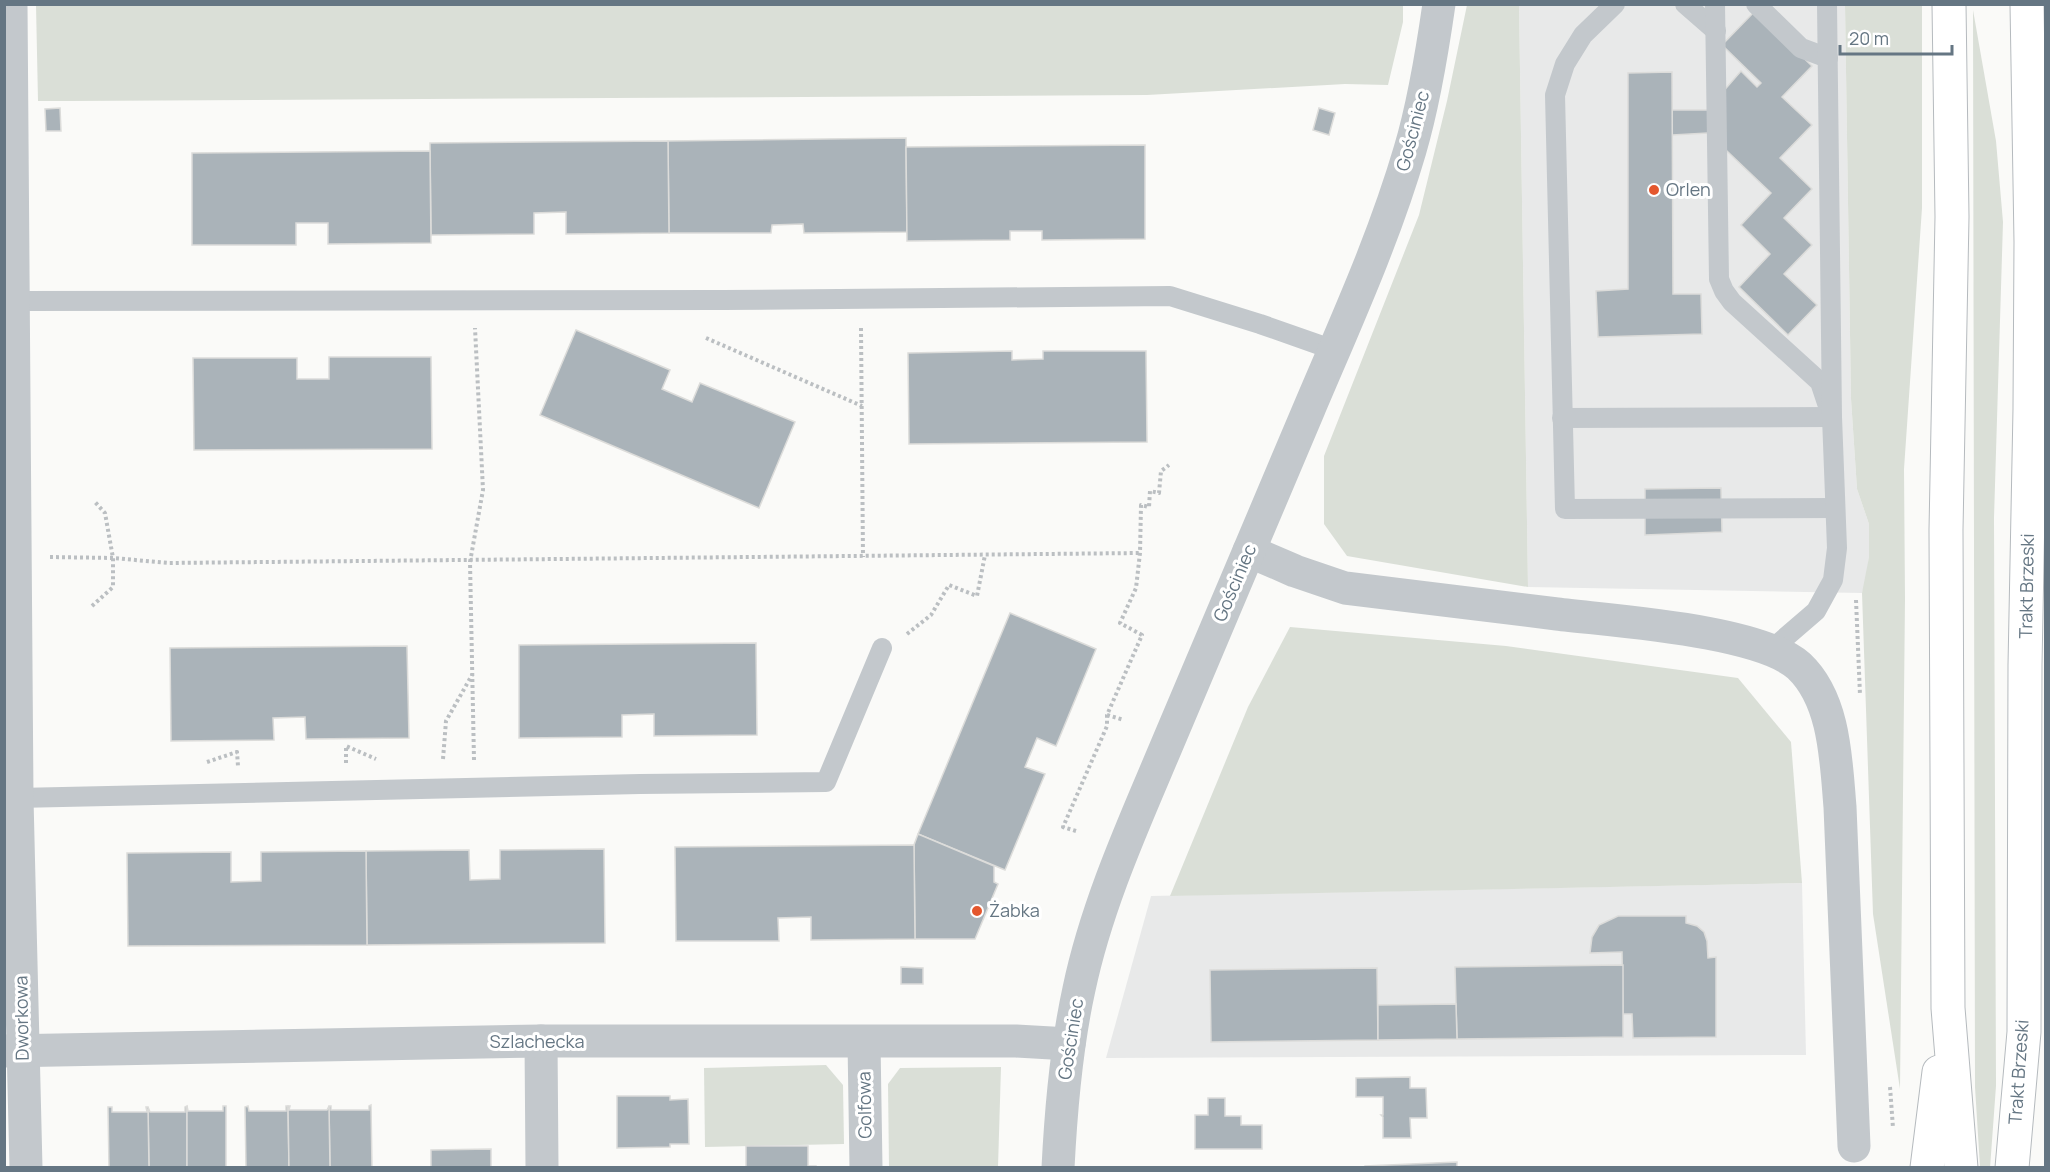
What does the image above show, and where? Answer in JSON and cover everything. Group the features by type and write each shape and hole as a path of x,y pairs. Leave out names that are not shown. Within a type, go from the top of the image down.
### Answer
{"main road":[{"path":"1949,4 1952,217 1946,530 1948,1008 1961,1167"},
{"name":"Trakt Brzeski","path":"2012,1167 2024,1032 2025,665 2031,242 2027,4"},
{"path":"1927,1167 1948,1008"},
{"path":"2024,1032 2035,1167"}],"street":[{"name":"Dworkowa","path":"11,4 12,301 9,399 17,798 13,1050 26,1167"},
{"name":"Gościniec","path":"1058,1167 1060,1121 1069,1044 1079,988 1103,904 1159,764 1390,213 1411,148 1425,87 1439,4"},
{"path":"1249,551 1295,571 1345,588 1668,627 1732,638 1772,649 1799,666 1814,684 1831,730 1840,807 1854,1146"},
{"path":"541,1041 542,1167"},
{"name":"Szlachecka","path":"13,1050 541,1041 1016,1041 1069,1044"},
{"name":"Golfowa","path":"864,1042 866,1167"}],"lane":[{"path":"1616,4 1583,35 1565,64 1556,95 1565,509 1835,508"},
{"path":"1685,4 1716,31"},
{"path":"1715,4 1719,279 1732,302 1820,382 1832,417"},
{"path":"1755,4 1801,48 1828,58"},
{"path":"1772,649 1816,611 1833,580 1837,548 1832,417 1827,4"},
{"path":"12,301 723,300 1170,296 1334,350"},
{"path":"1562,418 1832,417"},
{"path":"17,798 826,782 882,648"}],"path":[{"path":"860,297 863,557"},
{"path":"473,299 483,490 470,562 475,788"},
{"path":"706,338 862,406"},
{"path":"1076,831 1063,826 1107,726 1107,715 1142,635 1120,623 1136,588 1140,553 1141,505 1149,507 1150,491 1159,493 1161,471 1169,465"},
{"path":"92,606 113,587 113,558 105,513 94,501"},
{"path":"63,556 170,563 470,562 1140,553"},
{"path":"882,648 895,639 913,632 932,615 949,585 977,596 985,555"},
{"path":"444,789 442,750 446,721 472,674"},
{"path":"1107,715 1124,720"}],"shaded area":[{"path":"1403,4 1403,22 1388,85 1345,84 1147,95 38,101 36,5"},
{"path":"1467,5 1519,5 1528,587 1347,556 1324,524 1324,456 1419,215 1447,101"},
{"path":"1519,5 1845,5 1851,399 1857,489 1869,524 1867,577 1862,593 1528,587"},
{"path":"1845,5 1922,5 1922,208 1904,469 1905,599 1900,1089 1873,914 1862,593 1869,557 1869,524 1857,489 1851,399"},
{"path":"1973,10 1996,141 2003,222 1994,518 1996,1086 1990,1168 1980,1167 1975,1087"},
{"path":"1290,627 1506,646 1738,678 1791,742 1802,883 1170,896 1248,707"},
{"path":"1802,883 1806,1055 1106,1058 1151,896"},
{"path":"826,1065 843,1085 844,1144 705,1147 704,1068"},
{"path":"1001,1067 998,1167 889,1167 888,1084 900,1068"}],"building":[{"path":"1755,11 1812,66 1782,97 1812,125 1780,158 1812,189 1784,218 1812,245 1784,274 1817,305 1788,335 1739,287 1770,254 1741,225 1771,193 1708,133 1672,135 1672,110 1707,110 1741,71 1757,87 1761,83 1722,45"},
{"path":"1672,72 1673,294 1701,294 1702,334 1598,337 1596,291 1628,289 1628,73"},
{"path":"60,108 61,131 46,131 45,109"},
{"path":"1319,108 1335,113 1329,135 1313,130"},
{"path":"906,138 907,232 804,233 803,224 772,225 771,233 669,233 668,141"},
{"path":"668,141 669,233 566,234 566,212 534,213 534,234 431,235 430,143"},
{"path":"1145,145 1145,239 1042,240 1042,231 1010,231 1010,240 907,241 906,147"},
{"path":"430,151 431,243 328,244 328,223 296,223 296,245 192,245 192,153"},
{"path":"576,330 670,370 662,389 692,402 700,383 795,422 759,508 540,415"},
{"path":"1012,351 1012,360 1043,359 1043,351 1146,351 1147,442 909,444 908,353"},
{"path":"329,357 431,357 432,449 194,450 193,358 297,358 297,379 329,379"},
{"path":"1721,488 1722,532 1645,535 1645,489"},
{"path":"1010,613 1096,649 1056,746 1037,738 1025,767 1045,774 1005,870 918,834"},
{"path":"756,643 757,735 654,736 654,714 622,715 622,737 519,738 519,645"},
{"path":"407,646 409,738 306,739 305,717 273,718 274,740 171,741 170,648"},
{"path":"918,834 994,866 994,882 998,884 975,939 915,939 914,845"},
{"path":"914,845 915,939 811,940 811,917 778,918 779,941 676,941 675,847"},
{"path":"604,849 605,943 367,945 366,851 469,850 470,880 500,879 500,850"},
{"path":"366,851 367,945 128,946 127,853 231,852 231,882 261,881 261,852"},
{"path":"1618,916 1686,916 1686,923 1697,926 1704,932 1708,958 1716,957 1716,1037 1633,1038 1632,1014 1623,1014 1622,952 1590,953 1592,937 1599,925"},
{"path":"1623,965 1623,1037 1457,1039 1455,967"},
{"path":"901,967 923,968 923,984 901,984"},
{"path":"1377,968 1378,1040 1211,1042 1210,970"},
{"path":"1456,1004 1457,1039 1378,1040 1378,1005"},
{"path":"1410,1077 1410,1088 1426,1088 1427,1118 1410,1118 1411,1138 1383,1138 1383,1117 1381,1115 1383,1115 1383,1097 1356,1097 1356,1078"},
{"path":"617,1096 670,1096 670,1100 688,1099 689,1144 670,1144 670,1147 617,1148"},
{"path":"1208,1098 1225,1098 1225,1116 1241,1116 1241,1125 1262,1125 1262,1149 1195,1149 1195,1115 1208,1115"},
{"path":"371,1105 372,1168 330,1168 329,1106 331,1110 369,1110"},
{"path":"187,1106 187,1168 149,1168 148,1107 150,1112 185,1112"},
{"path":"187,1106 188,1111 223,1111 223,1106 226,1106 226,1168 187,1168"},
{"path":"248,1106 249,1111 286,1111 286,1106 288,1106 289,1168 246,1168 245,1107"},
{"path":"288,1106 290,1106 289,1110 327,1110 329,1106 330,1168 289,1168"},
{"path":"108,1107 112,1107 112,1112 147,1112 146,1107 148,1107 149,1168 109,1168"},
{"path":"746,1146 808,1146 808,1166 816,1166 816,1168 746,1168"},
{"path":"491,1149 491,1168 431,1168 431,1150"},
{"path":"1457,1162 1457,1168 1365,1168 1365,1166"}],"place":[{"name":"Orlen","path":"1654,190"},
{"name":"Żabka","path":"977,911"}]}
